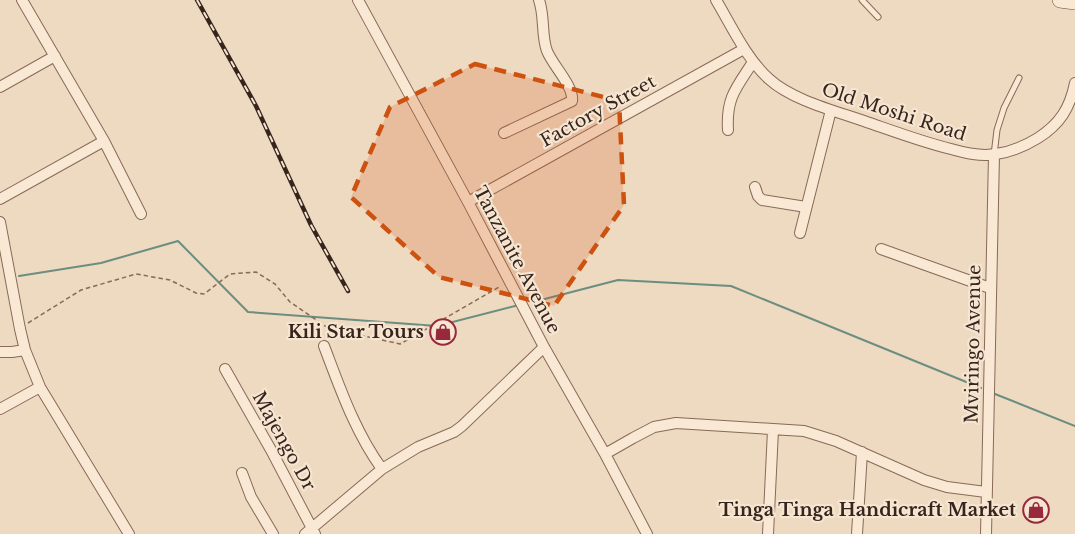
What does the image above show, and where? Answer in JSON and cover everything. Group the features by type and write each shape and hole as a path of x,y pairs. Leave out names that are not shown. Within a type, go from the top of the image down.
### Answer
{"main road":[{"path":"1060,0 1075,2"}],"street":[{"path":"22,0 104,141 141,214"},
{"name":"Tanzanite Avenue","path":"358,0 647,534"},
{"path":"504,133 572,101 572,93 547,51 539,0"},
{"name":"Old Moshi Road","path":"716,0 753,62 786,92 926,143 971,154 994,155 1024,146 1046,133 1072,105 1075,83"},
{"name":"Factory Street","path":"468,202 744,49"},
{"path":"0,87 55,56"},
{"path":"728,130 727,115 731,99 753,62"},
{"path":"800,233 831,110"},
{"path":"0,199 104,141"},
{"name":"Mviringo Avenue","path":"986,534 994,155"},
{"path":"755,186 762,200 806,207"},
{"path":"0,222 25,350 40,387 129,534"},
{"path":"881,249 990,288"},
{"path":"324,346 348,407 369,451 382,469"},
{"path":"311,532 382,469 418,447 454,432 462,426 544,347"},
{"path":"0,352 25,350"},
{"name":"Majengo Dr","path":"225,369 271,450 311,532"},
{"path":"0,410 40,387"},
{"path":"605,454 654,427 676,423 804,431 836,441 924,480 947,487 986,492"},
{"path":"768,534 773,430"},
{"path":"857,534 862,452"},
{"path":"242,473 251,497 273,534"}],"lane":[{"path":"862,0 878,17"},
{"path":"994,155 997,130 1004,108 1019,78"}],"path":[{"path":"20,329 81,290 136,274 170,280 196,293 204,294 231,274 256,272 275,284 290,302 328,328 400,344 509,281"}],"highlighted area":[{"path":"475,64 619,101 624,205 554,306 439,277 351,197 390,107"}],"waterway":[{"path":"19,276 101,263 178,241 248,312 437,326 519,305"},
{"path":"537,301 618,280 731,286 981,388"},
{"path":"995,394 1075,426"}],"railway":[{"path":"197,0 256,106 311,225 348,291"}],"place":[{"name":"Kili Star Tours","path":"443,332"},
{"name":"Tinga Tinga Handicraft Market","path":"1036,510"}]}
